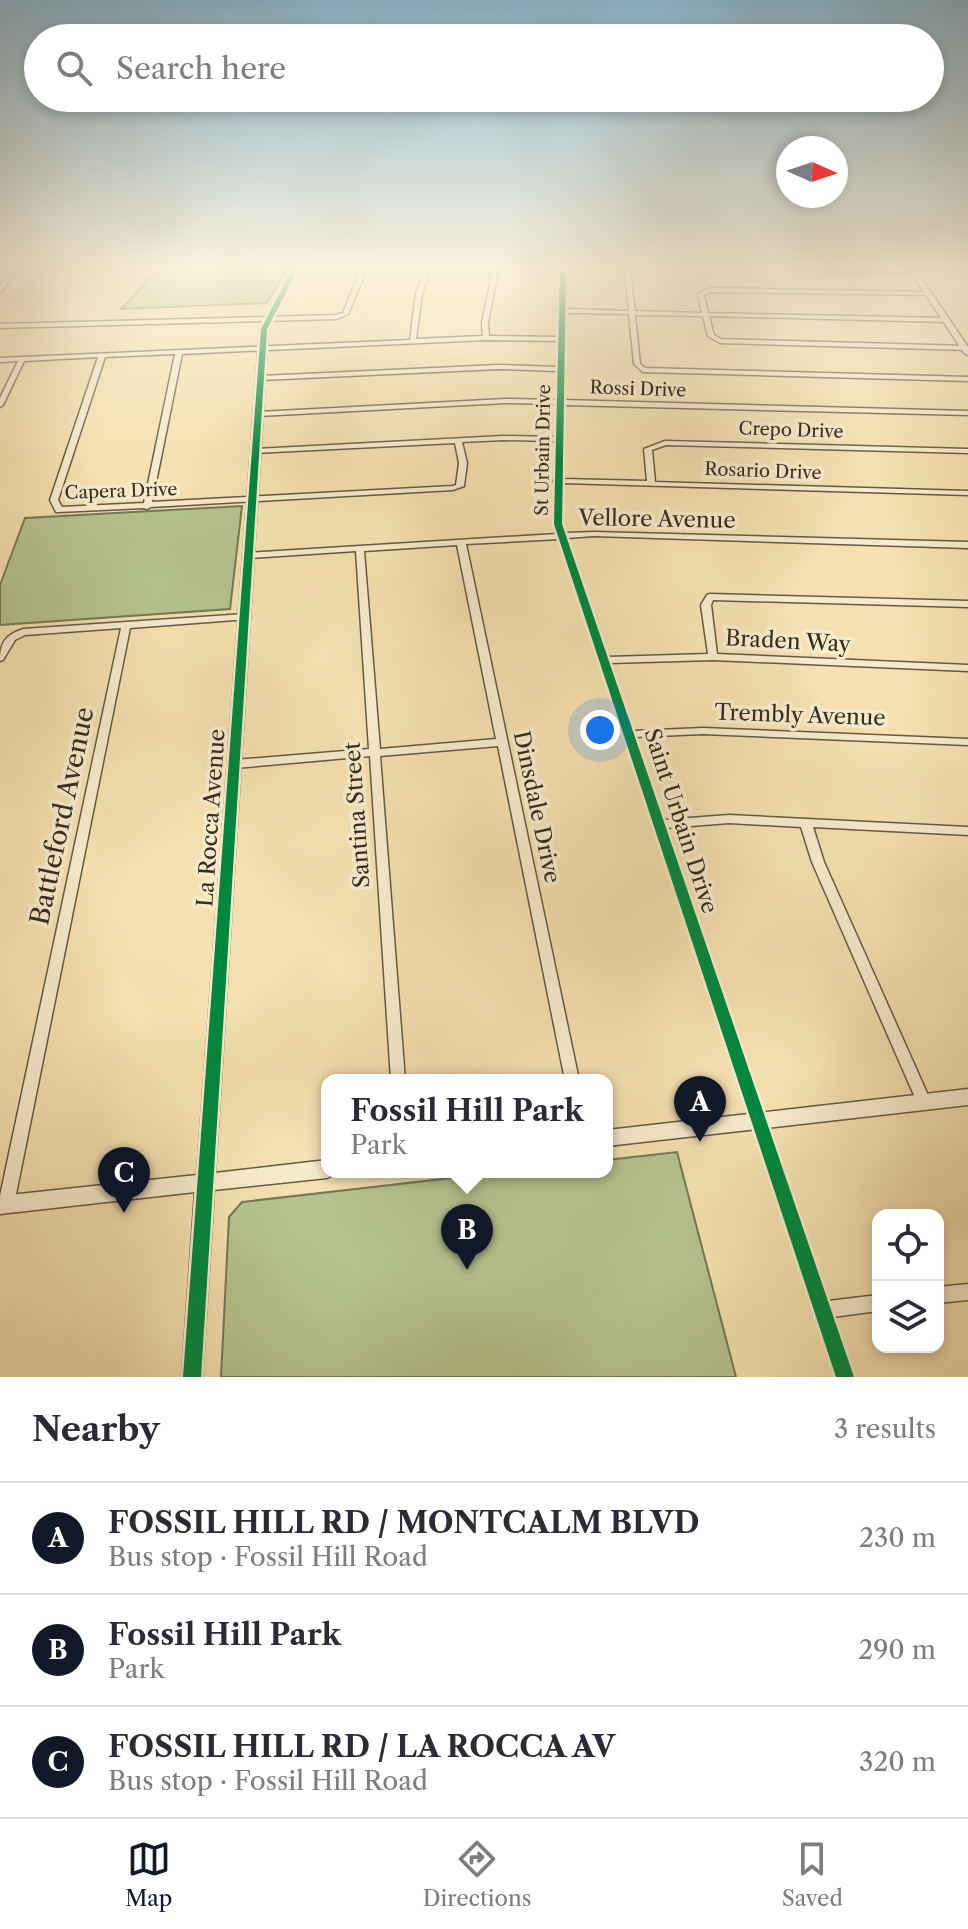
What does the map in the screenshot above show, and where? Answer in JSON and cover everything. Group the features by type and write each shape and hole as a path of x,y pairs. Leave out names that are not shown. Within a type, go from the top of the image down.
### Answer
{"street":[{"name":"La Rocca Avenue","path":"192,1377 265,333"},
{"path":"413,341 414,333"},
{"path":"486,333 486,338"},
{"name":"St Urbain Drive","path":"562,333 556,511 562,536"},
{"path":"634,333 637,364 650,371 968,379"},
{"path":"710,333 720,341 967,349"},
{"path":"0,360 486,338 562,339"},
{"path":"147,507 179,352"},
{"name":"Capera Drive","path":"102,356 53,505 64,511 457,487 463,463 458,440"},
{"path":"0,405 22,359"},
{"path":"261,378 499,367 561,369"},
{"name":"Rossi Drive","path":"259,414 493,402 968,413"},
{"path":"256,451 458,440 558,439"},
{"name":"Crepo Drive","path":"651,484 648,449 665,443 968,451"},
{"name":"Rosario Drive","path":"557,481 968,493"},
{"name":"Vellore Avenue","path":"249,555 562,536 968,545"},
{"name":"Saint Urbain Drive","path":"562,536 845,1377"},
{"name":"Dinsdale Drive","path":"461,542 571,1074"},
{"name":"Santina Street","path":"360,548 398,1074"},
{"path":"713,657 706,605 710,597 968,604"},
{"path":"0,658 11,638 23,632 245,617"},
{"name":"Battleford Avenue","path":"3,1205 126,625"},
{"name":"Braden Way","path":"606,660 713,657 968,668"},
{"name":"Trembly Avenue","path":"631,734 703,731 968,742"},
{"path":"235,764 503,742"},
{"path":"661,824 717,819 968,831"},
{"path":"806,823 818,862 924,1102"},
{"path":"613,1137 968,1097"},
{"path":"3,1205 321,1170"},
{"path":"944,1294 968,1292"},
{"path":"823,1310 872,1304"}],"green space":[{"path":"242,506 230,609 0,625 0,585 25,518"},
{"path":"677,1152 736,1377 221,1377 229,1217 242,1202 452,1178 613,1178 613,1159"}],"cycle path":[{"path":"192,1377 264,333"},
{"path":"562,333 558,524 845,1377"}],"place":[{"name":"FOSSIL HILL RD / MONTCALM BLVD","path":"700,1142"},
{"name":"FOSSIL HILL RD / LA ROCCA AV","path":"124,1213"},
{"name":"Fossil Hill Park","path":"467,1270"}]}
